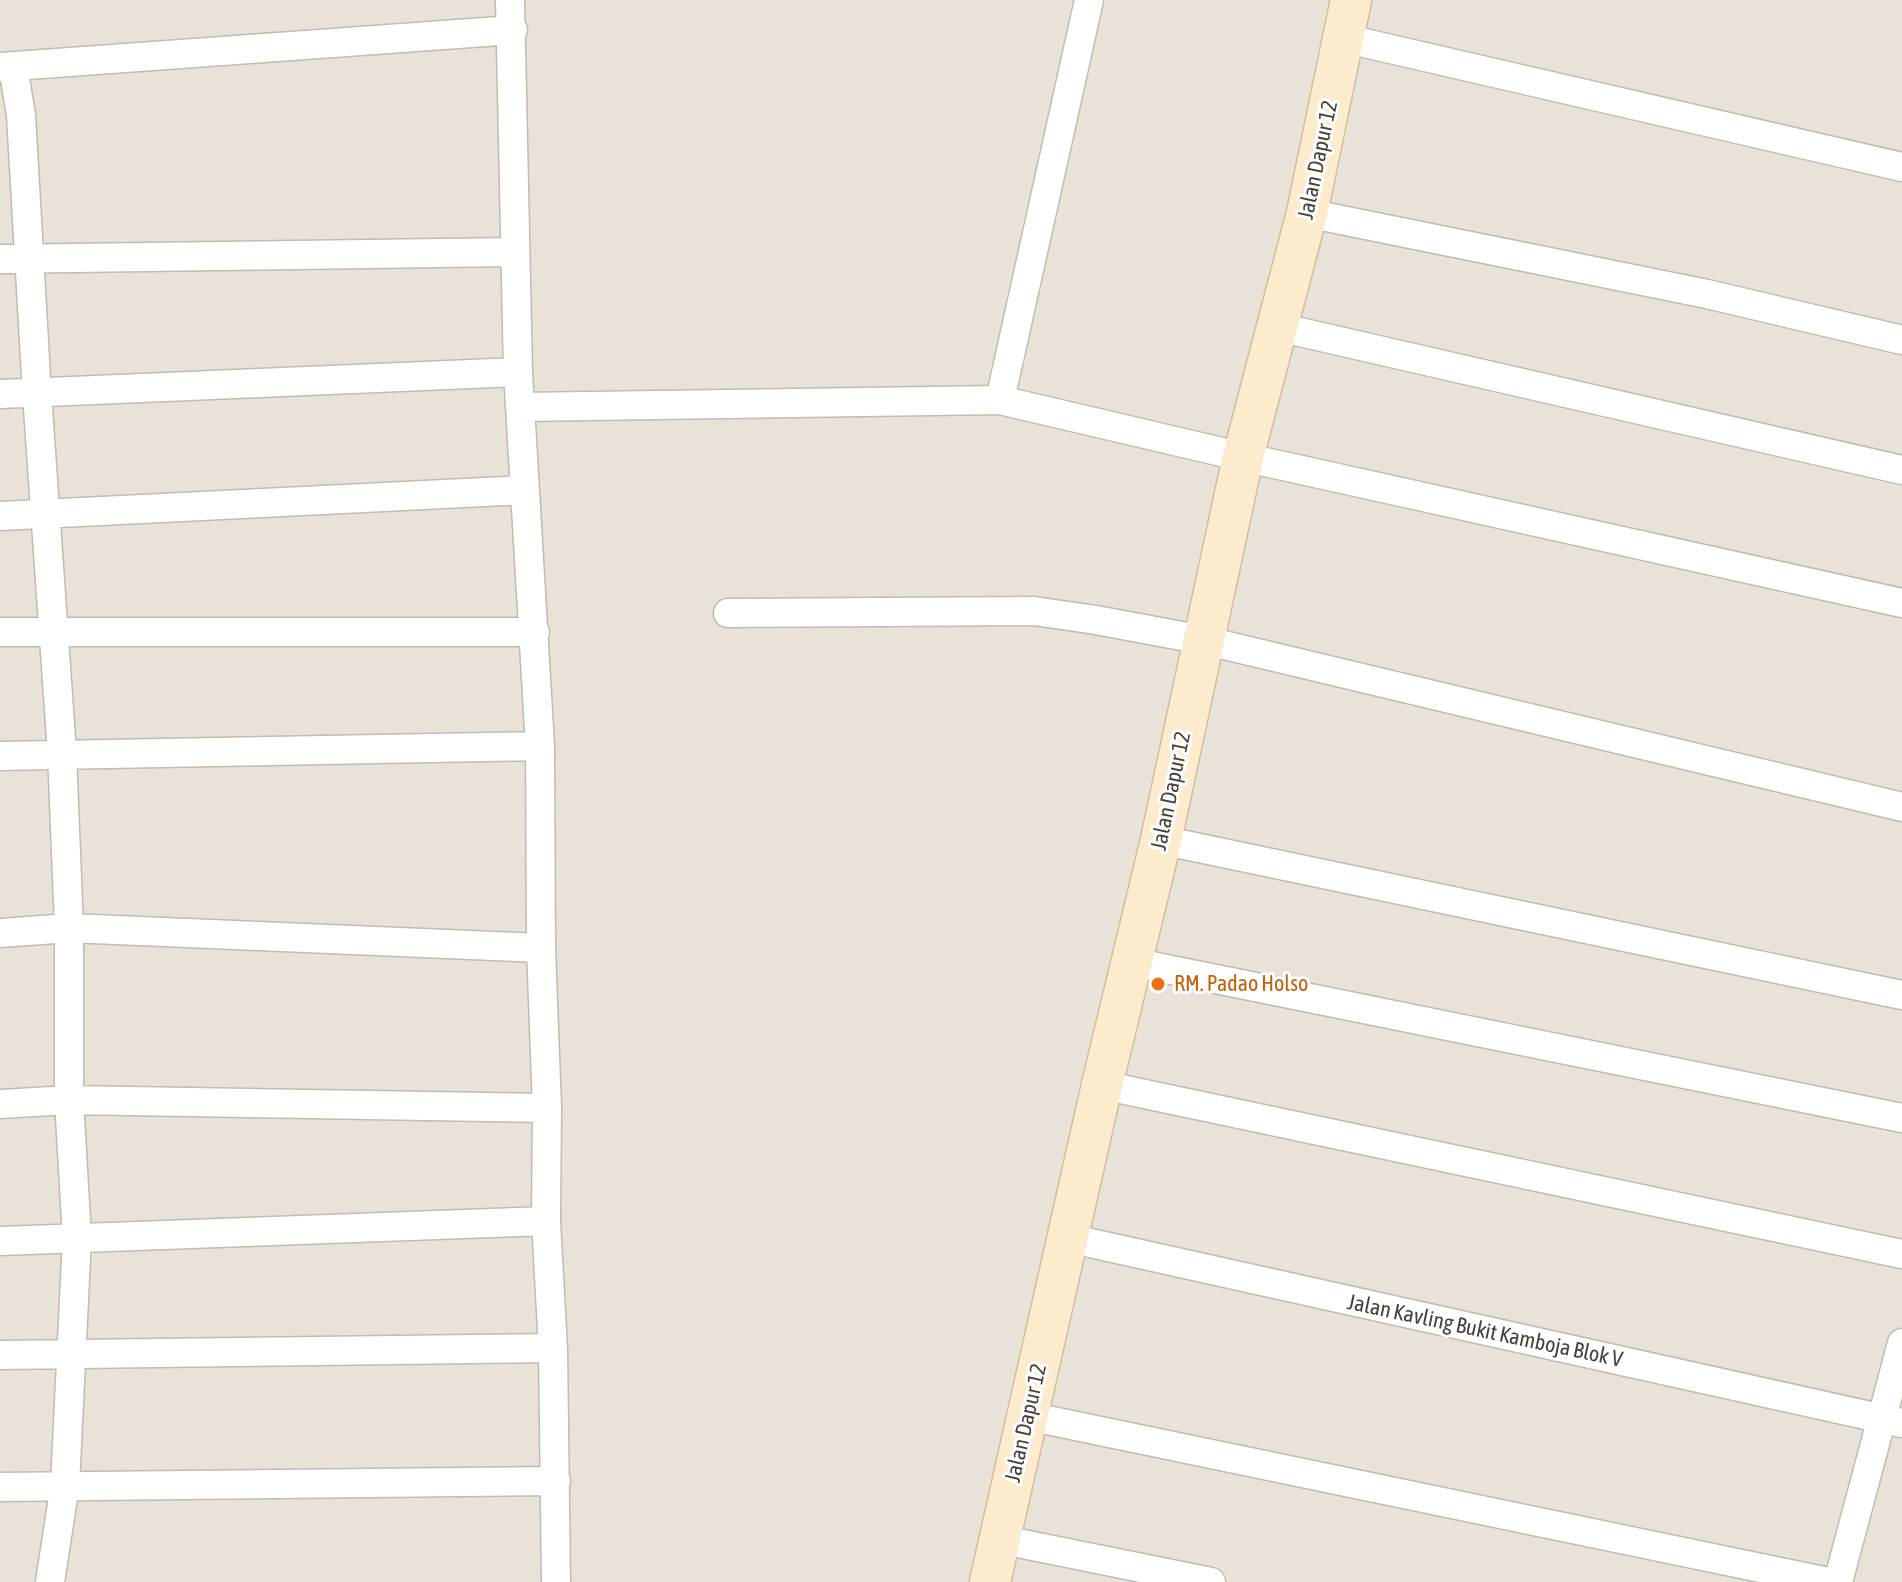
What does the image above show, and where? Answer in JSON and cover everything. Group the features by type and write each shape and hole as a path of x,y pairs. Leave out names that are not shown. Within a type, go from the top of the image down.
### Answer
{"street":[{"path":"510,0 518,372 540,746 541,948 547,1108 546,1221 553,1348 556,1582"},
{"path":"1000,400 1089,0"},
{"path":"1347,19 1902,167"},
{"name":"Jalan Dapur 12","path":"990,1582 1102,1085 1161,840 1243,457 1307,213 1347,19"},
{"path":"50,1582 65,1485 77,1238 69,1100 69,928 55,630 37,394 21,115 6,67 513,30"},
{"path":"1307,213 1707,294 1902,340"},
{"path":"0,259 515,252"},
{"path":"1278,327 1902,470"},
{"path":"0,394 518,372"},
{"path":"520,407 1000,400 1902,603"},
{"path":"0,516 525,490"},
{"path":"728,613 1034,611 1203,640 1902,807"},
{"path":"0,632 535,632"},
{"path":"0,756 540,746"},
{"path":"1161,840 1902,995"},
{"path":"0,933 69,928 541,948"},
{"path":"1132,962 1902,1118"},
{"path":"1102,1085 1902,1254"},
{"path":"0,1104 69,1100 547,1108"},
{"path":"0,1241 546,1221"},
{"name":"Jalan Kavling Bukit Kamboja Blok V","path":"1068,1238 1891,1421"},
{"path":"1838,1582 1891,1421 1902,1343"},
{"path":"0,1355 553,1348"},
{"path":"1028,1416 1828,1582"},
{"path":"0,1487 556,1481"},
{"path":"998,1539 1211,1582"}],"shaded area":[{"path":"0,0 1902,0 1902,1582 0,1582"}],"place":[{"name":"RM. Padao Holso","path":"1158,984"}]}
